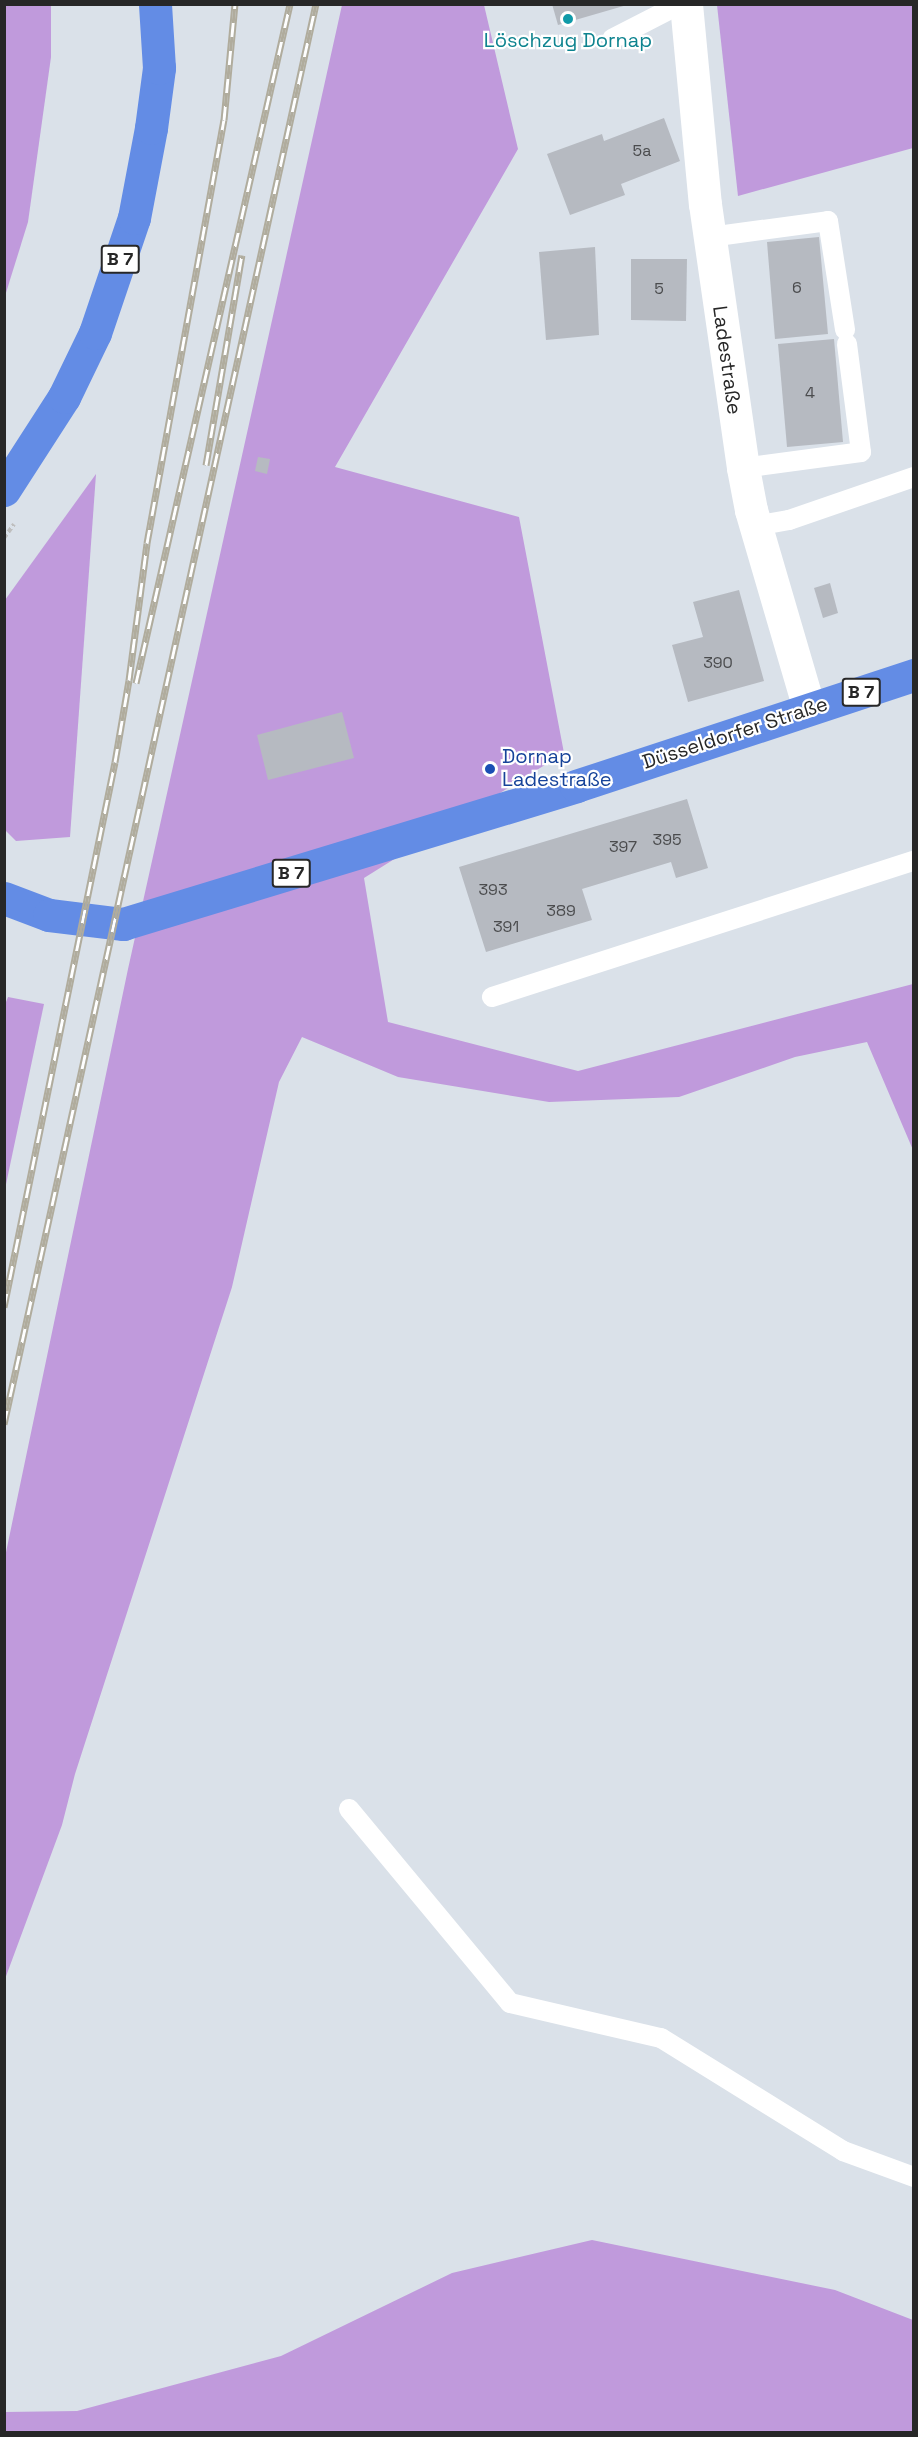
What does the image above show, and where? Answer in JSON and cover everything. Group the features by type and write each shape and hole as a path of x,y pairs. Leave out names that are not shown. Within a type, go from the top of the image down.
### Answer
{"main road":[{"name":"B 7","path":"4,490 64,397 95,333 134,218 151,128 159,68 155,4"},
{"name":"Düsseldorfer Straße","path":"4,898 49,915 123,924 576,786 914,675"}],"street":[{"name":"Ladestraße","path":"686,4 705,204 743,468 755,526 809,708"}],"lane":[{"path":"612,39 680,4"},
{"path":"710,237 828,221 846,337 861,452 743,468"},
{"path":"755,526 789,520 914,477"},
{"path":"492,996 914,861"},
{"path":"349,1809 510,2003 662,2038 843,2151 914,2177"}],"shaded area":[{"path":"5,4 51,5 51,57 28,222 5,296"},
{"path":"342,5 484,5 518,149 335,467 519,517 564,753 364,878 388,1022 578,1071 913,984 913,1150 867,1042 795,1057 679,1097 549,1102 398,1077 302,1037 279,1082 232,1287 75,1774 62,1825 5,1979 5,1557 128,969"},
{"path":"717,5 913,5 913,148 738,196"},
{"path":"96,474 70,837 16,841 4,829 5,600"},
{"path":"8,997 44,1004 5,1189 4,1007"},
{"path":"592,2240 835,2290 913,2320 913,2432 5,2432 5,2412 77,2411 281,2356 452,2273"}],"building":[{"name":"Löschzug Dornap","path":"552,4 627,4 627,5 558,25"},
{"path":"664,118 680,161 621,184 625,195 570,215 547,154 602,134 604,141"},
{"path":"819,237 828,334 775,339 767,242"},
{"path":"595,247 599,335 546,340 539,252"},
{"path":"631,259 687,259 686,321 631,320"},
{"path":"834,339 843,442 787,447 778,344"},
{"path":"258,457 270,459 267,474 255,471"},
{"path":"830,583 838,613 823,618 814,588"},
{"path":"739,590 764,681 688,702 672,645 703,637 693,602"},
{"path":"342,712 354,758 268,780 257,735"},
{"path":"687,799 708,868 676,878 671,862 582,889 592,920 486,952 459,867"}],"railway":[{"path":"4,1307 115,762 129,680 147,543 224,120 235,4"},
{"path":"136,683 290,4"},
{"path":"4,1424 316,4"},
{"path":"206,465 242,255"}],"place":[{"name":"Löschzug Dornap","path":"568,19"},
{"name":"Dornap Ladestraße","path":"490,769"}]}
